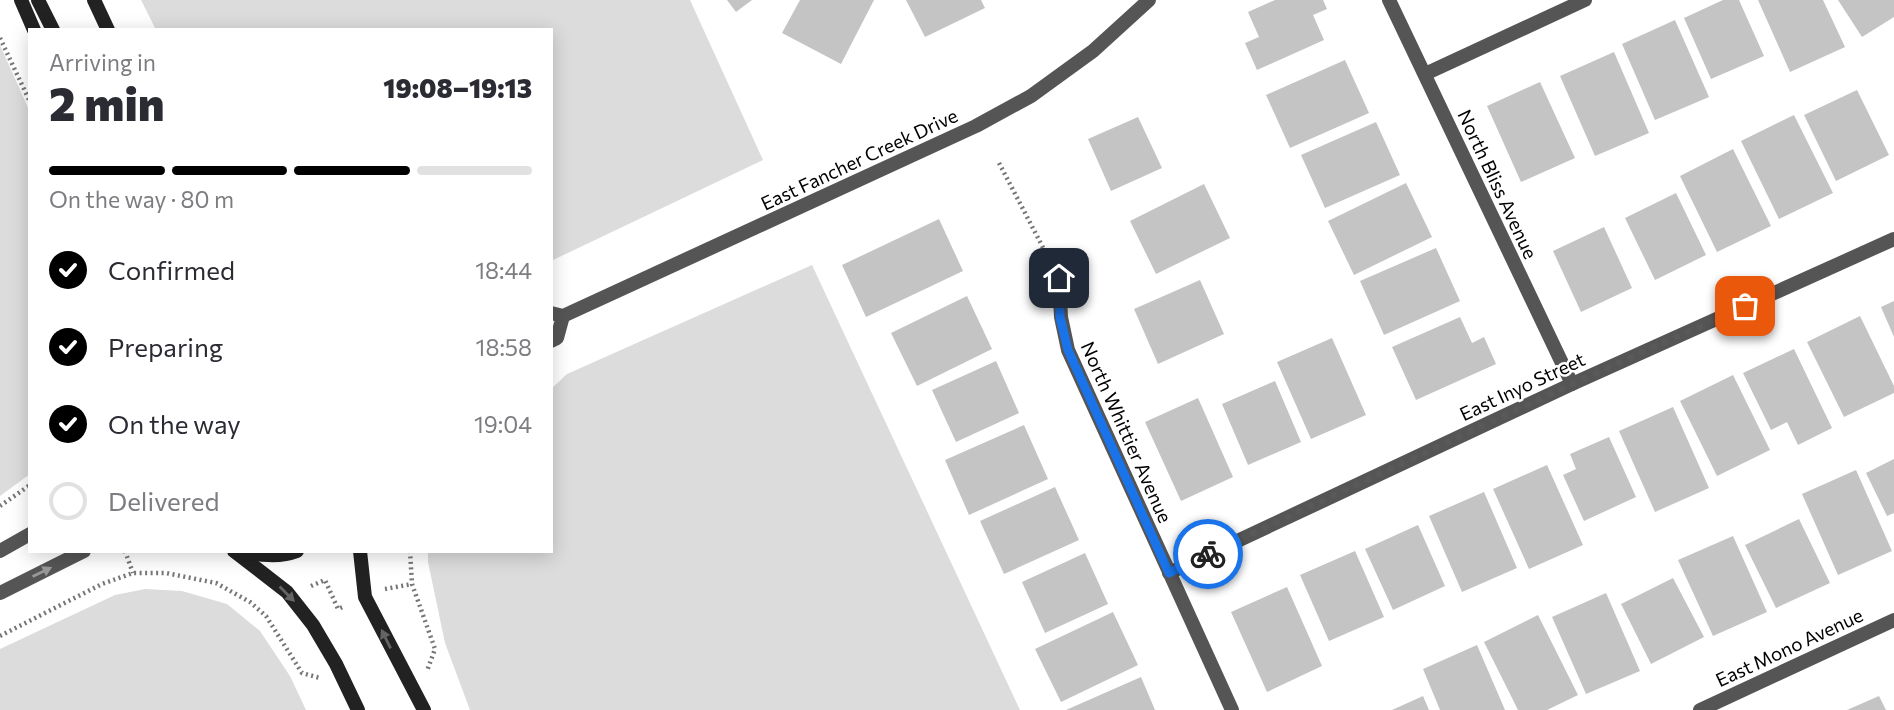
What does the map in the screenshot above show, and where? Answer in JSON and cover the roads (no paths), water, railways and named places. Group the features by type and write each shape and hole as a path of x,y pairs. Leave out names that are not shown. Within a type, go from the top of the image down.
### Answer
{"main road":[{"path":"21,0 33,28"},
{"path":"38,0 52,28"},
{"path":"94,0 107,28"},
{"path":"237,553 287,592 313,625 337,664 358,710"},
{"path":"248,553 261,556 293,553"},
{"path":"360,553 365,597 424,710"}],"street":[{"name":"East Fancher Creek Drive","path":"553,340 556,338 557,315 975,126 1031,96 1093,51 1149,0"},
{"name":"North Bliss Avenue","path":"1390,0 1572,384"},
{"path":"1424,74 1586,0"},
{"name":"East Inyo Street","path":"1169,573 1572,384 1894,239"},
{"name":"North Whittier Avenue","path":"1059,278 1060,317 1068,350 1232,710"},
{"path":"0,551 28,535"},
{"path":"0,593 80,553"},
{"name":"East Mono Avenue","path":"1700,710 1894,620"}]}
